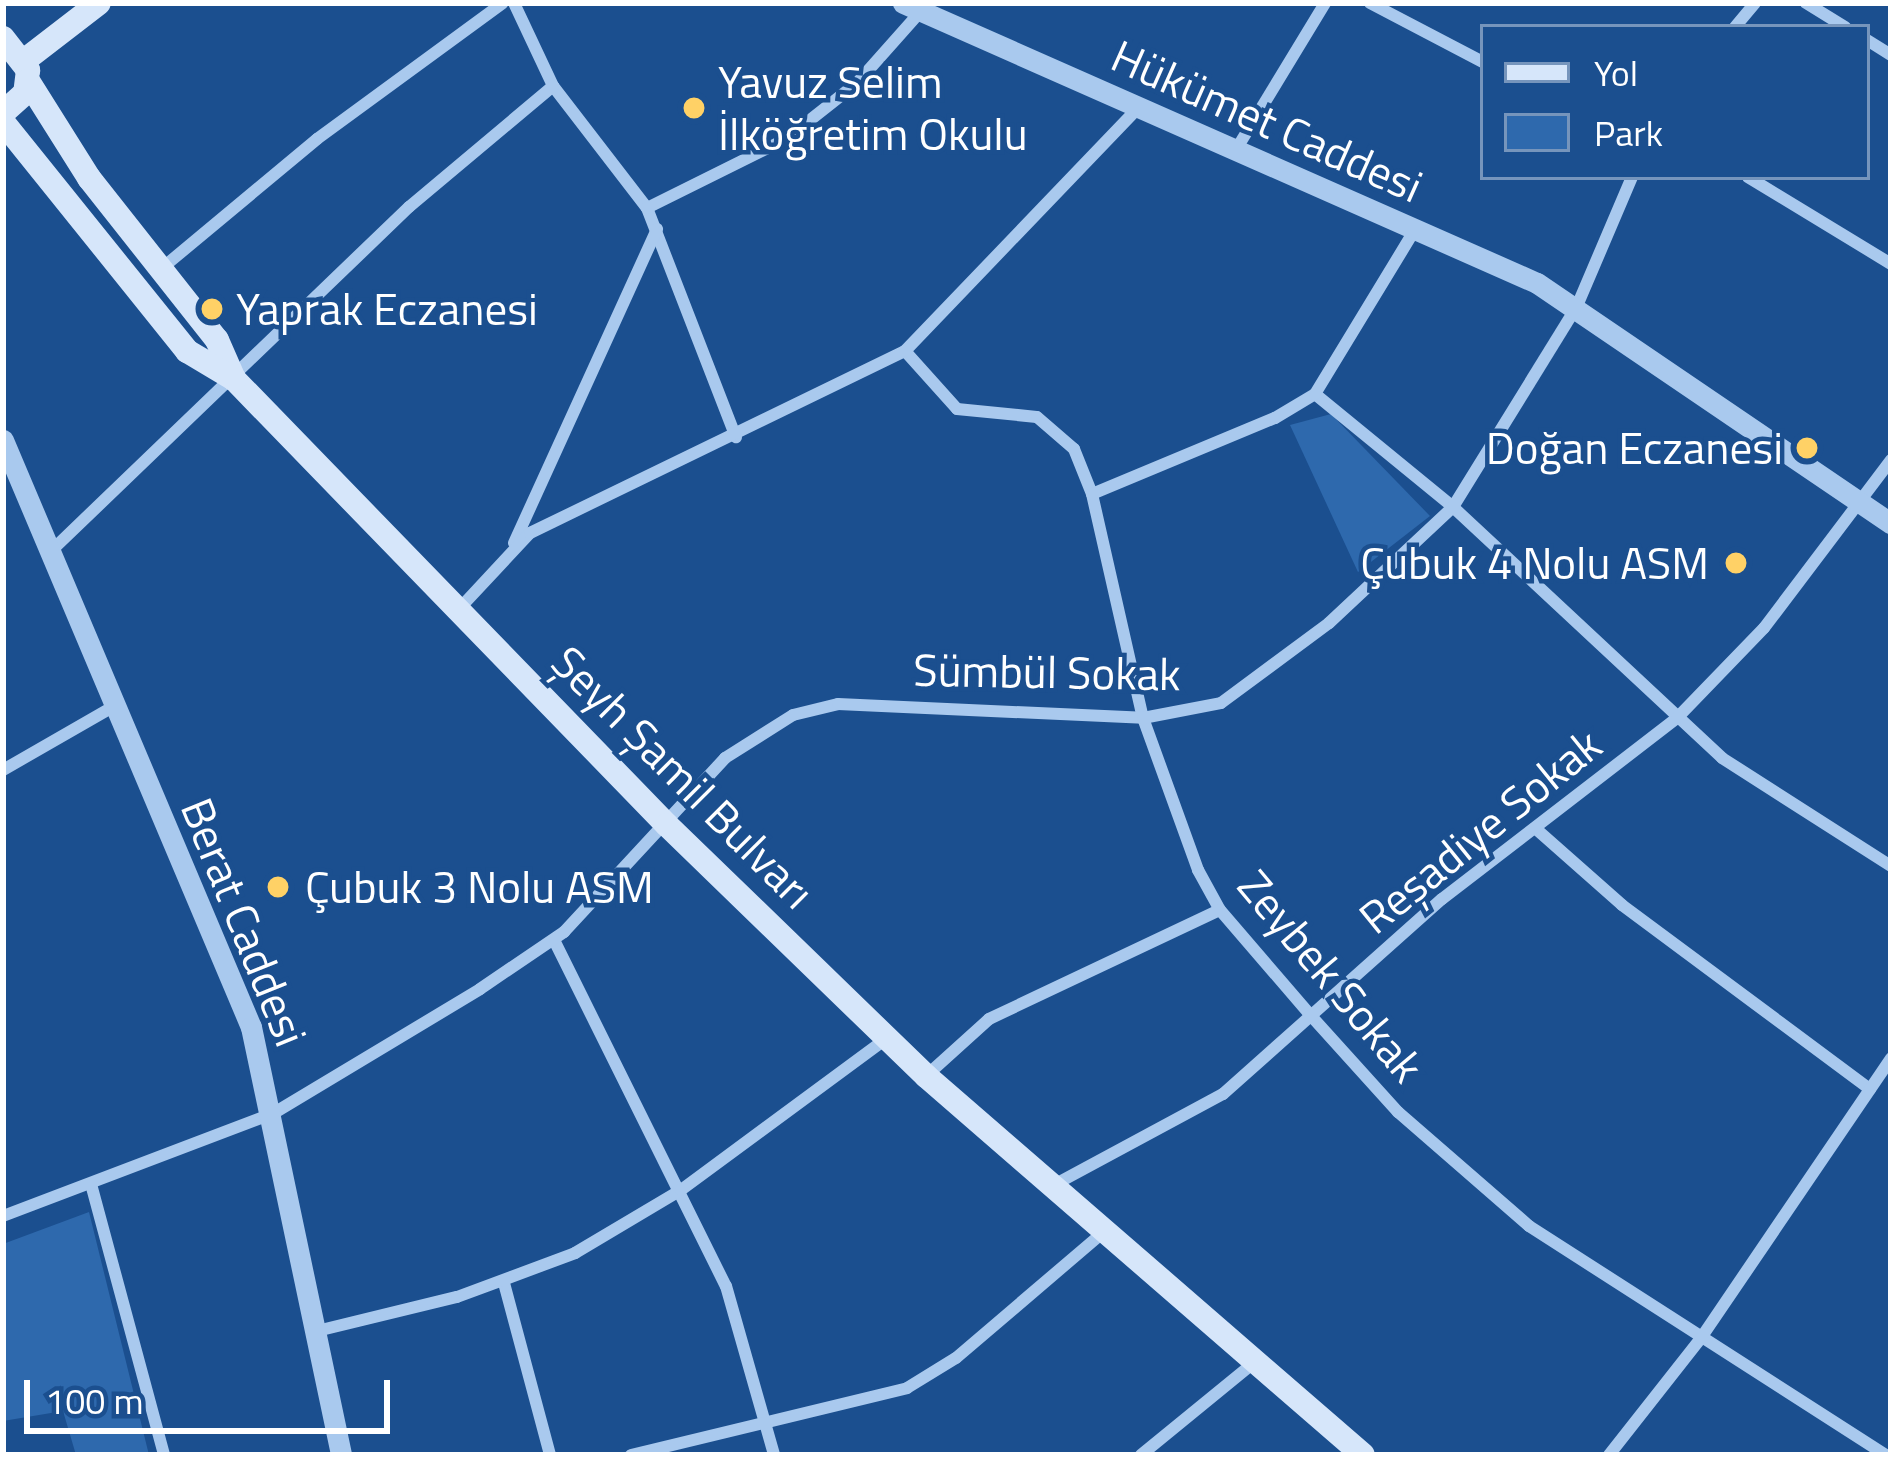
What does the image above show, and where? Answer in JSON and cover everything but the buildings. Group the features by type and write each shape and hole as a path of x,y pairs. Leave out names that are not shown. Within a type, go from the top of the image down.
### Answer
{"main road":[{"path":"99,3 27,70 3,117 187,351 233,379"},
{"name":"Şeyh Şamil Bulvarı","path":"4,37 161,269 217,340 233,379 667,825 886,1039 1102,1234 1363,1455"}],"street":[{"path":"161,269 298,153 502,3"},
{"path":"514,3 553,86 657,227 736,436"},
{"path":"1238,148 1325,3"},
{"path":"1370,3 1480,60"},
{"path":"1806,3 1840,24"},
{"path":"647,208 786,139 857,82 911,7"},
{"name":"Hükümet Caddesi","path":"911,7 1238,148 1577,306 1891,524"},
{"path":"47,554 409,208 553,86"},
{"path":"512,547 905,351 1138,108"},
{"name":"Sümbül Sokak","path":"3,1216 274,1113 554,940 750,737 814,708 1143,718 1195,713 1254,682 1453,508 1577,306 1632,180"},
{"path":"1753,180 1891,264"},
{"path":"460,608 512,547 657,227"},
{"path":"1092,494 1275,418 1315,394 1416,228"},
{"name":"Zeybek Sokak","path":"905,351 956,409 1050,423 1074,449 1092,494 1143,718 1172,806 1220,910 1313,1018 1398,1112 1508,1209 1886,1455"},
{"path":"1315,394 1453,508 1677,718 1768,792 1891,866"},
{"name":"Berat Caddesi","path":"3,440 111,708 225,957 274,1113 341,1455"},
{"name":"Reşadiye Sokak","path":"1051,1186 1222,1094 1442,899 1677,718 1765,628 1891,460"},
{"path":"3,770 111,708"},
{"path":"1535,828 1622,905 1870,1089"},
{"path":"926,1076 989,1019 1220,910"},
{"path":"554,940 681,1190 737,1315 760,1428 774,1455"},
{"path":"317,1331 504,1283 575,1253 681,1190 886,1039"},
{"path":"1609,1455 1701,1338 1891,1058"},
{"path":"91,1184 164,1455"},
{"path":"631,1455 862,1405 924,1378 1102,1234"},
{"path":"504,1283 550,1455"},
{"path":"1141,1455 1252,1364"}],"green space":[{"path":"1331,414 1430,516 1358,572 1290,425"},
{"path":"89,1212 149,1455 76,1455 63,1411 3,1421 3,1244"}],"place":[{"name":"Yavuz Selim İlköğretim Okulu","path":"694,108"},
{"name":"Yaprak Eczanesi","path":"212,309"},
{"name":"Doğan Eczanesi","path":"1807,448"},
{"name":"Çubuk 4 Nolu ASM","path":"1736,563"},
{"name":"Çubuk 3 Nolu ASM","path":"278,887"}]}
